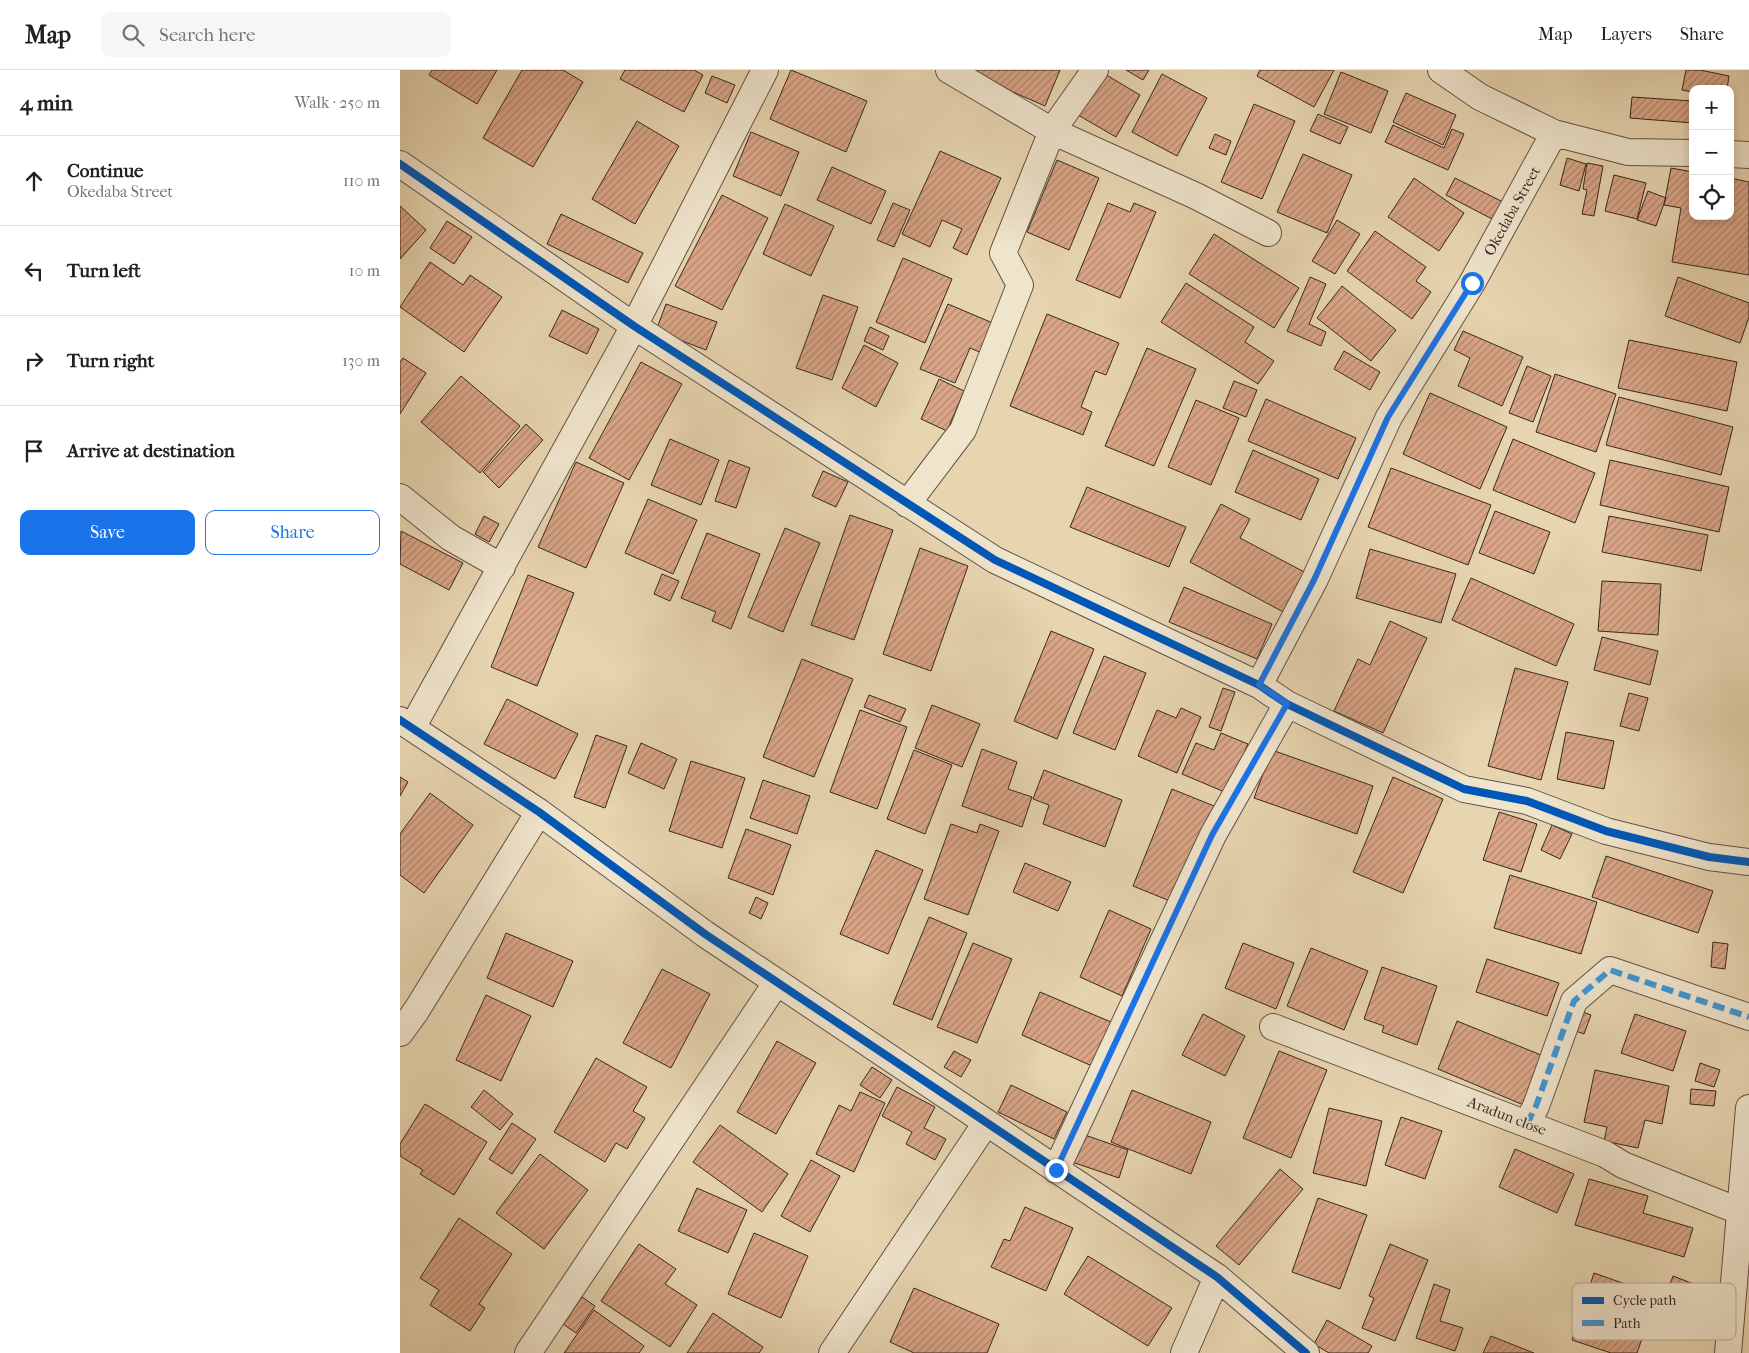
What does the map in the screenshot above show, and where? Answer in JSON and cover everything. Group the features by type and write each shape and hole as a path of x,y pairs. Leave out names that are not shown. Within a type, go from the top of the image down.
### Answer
{"street":[{"path":"765,70 634,326 502,567 406,724 539,812 705,934 1217,1277 1306,1353"},
{"path":"949,70 1052,131 1196,196 1268,233"},
{"path":"907,504 964,430 1020,285 1003,253 1052,131 1095,70"},
{"path":"1442,70 1480,97 1554,133 1628,152 1689,153"},
{"name":"Okedaba Street","path":"1259,685 1314,580 1388,417 1472,283 1554,133"},
{"path":"1734,154 1749,155"},
{"path":"400,164 634,326 994,560 1259,685 1287,704 1464,789 1527,801 1606,832 1709,857 1749,862"},
{"path":"400,498 451,538 502,567"},
{"path":"1056,1170 1212,835 1287,704"},
{"path":"400,1033 416,1011 539,812"},
{"path":"1528,1124 1574,1001 1610,970 1749,1017"},
{"path":"528,1353 777,982"},
{"name":"Aradun close","path":"1273,1027 1605,1154 1623,1165 1739,1211"},
{"path":"1736,1295 1743,1245 1739,1211 1749,1108"},
{"path":"832,1353 986,1123"},
{"path":"1184,1353 1217,1277"},
{"path":"1728,1353 1730,1340"}],"building":[{"path":"432,70 497,70 477,104 429,75"},
{"path":"522,70 563,70 583,82 533,167 483,138"},
{"path":"625,70 694,70 703,75 684,112 620,79"},
{"path":"791,70 867,101 846,152 770,119"},
{"path":"963,70 1060,70 1045,106"},
{"path":"1126,70 1149,70 1143,80"},
{"path":"1260,70 1334,70 1314,107 1257,76"},
{"path":"1686,70 1700,70 1729,76 1728,85 1689,85 1689,91 1682,90"},
{"path":"1341,72 1388,91 1371,133 1324,114"},
{"path":"1103,73 1140,95 1116,137 1078,115"},
{"path":"1162,74 1207,98 1177,156 1132,132"},
{"path":"712,76 735,85 727,103 705,93"},
{"path":"1406,93 1456,115 1443,145 1393,122"},
{"path":"1632,97 1689,101 1689,123 1630,118"},
{"path":"1254,104 1295,121 1262,199 1221,182"},
{"path":"1318,114 1348,127 1340,144 1310,131"},
{"path":"637,121 679,146 635,224 592,199"},
{"path":"1393,125 1444,148 1452,129 1464,134 1448,170 1385,142"},
{"path":"751,132 799,152 781,196 733,176"},
{"path":"1215,134 1231,141 1226,155 1209,148"},
{"path":"940,151 1001,178 967,255 953,248 962,229 942,220 930,247 902,234"},
{"path":"1303,154 1352,175 1327,233 1277,212"},
{"path":"1567,158 1586,164 1579,191 1560,185"},
{"path":"1057,160 1099,178 1069,250 1027,232"},
{"path":"1587,163 1603,166 1594,216 1582,214 1587,190 1583,189"},
{"path":"832,167 886,191 871,224 817,200"},
{"path":"1671,168 1689,171 1689,220 1734,220 1734,179 1749,182 1749,275 1672,262 1681,208 1664,205"},
{"path":"1614,175 1646,183 1637,219 1605,211"},
{"path":"1414,178 1464,213 1439,251 1388,217"},
{"path":"1455,178 1503,202 1494,220 1446,195"},
{"path":"1648,191 1666,198 1656,226 1637,220"},
{"path":"722,195 768,218 722,310 675,286"},
{"path":"893,203 910,210 894,247 877,240"},
{"path":"1108,203 1130,212 1134,203 1156,212 1120,298 1076,280"},
{"path":"785,204 834,226 811,276 763,254"},
{"path":"400,206 426,230 400,259"},
{"path":"561,214 643,253 628,283 547,244"},
{"path":"1337,220 1360,234 1335,274 1312,261"},
{"path":"447,221 472,237 454,264 430,248"},
{"path":"1375,231 1426,267 1416,281 1431,292 1412,319 1347,271"},
{"path":"1214,234 1299,288 1274,328 1189,274"},
{"path":"903,258 952,279 925,343 876,322"},
{"path":"430,262 463,285 470,275 502,297 464,352 400,307"},
{"path":"1310,277 1326,284 1309,324 1326,332 1321,346 1287,331"},
{"path":"1678,277 1749,303 1749,317 1740,343 1665,316"},
{"path":"1186,283 1254,327 1245,342 1274,361 1258,384 1161,322"},
{"path":"1342,286 1396,330 1371,361 1317,318"},
{"path":"823,295 858,307 832,380 796,368"},
{"path":"666,304 717,322 706,350 656,331"},
{"path":"948,304 995,324 982,353 970,348 955,383 920,369"},
{"path":"562,310 599,329 587,354 549,336"},
{"path":"1047,314 1119,343 1106,375 1095,371 1081,407 1092,412 1083,435 1010,406"},
{"path":"870,327 889,336 883,350 864,341"},
{"path":"1463,331 1523,357 1502,406 1458,386 1470,358 1454,350"},
{"path":"1629,340 1737,362 1727,411 1618,388"},
{"path":"864,345 898,363 876,407 842,388"},
{"path":"1147,348 1196,369 1154,466 1105,446"},
{"path":"1344,351 1380,372 1370,390 1334,369"},
{"path":"403,358 426,373 400,414 400,362"},
{"path":"641,362 682,384 629,480 589,458"},
{"path":"1527,366 1551,376 1533,422 1509,413"},
{"path":"1555,374 1616,394 1596,452 1536,432"},
{"path":"461,376 520,426 480,473 421,422"},
{"path":"939,379 964,391 947,431 921,419"},
{"path":"1234,381 1257,390 1246,417 1223,408"},
{"path":"1430,393 1507,427 1480,489 1403,454"},
{"path":"1619,397 1733,427 1721,475 1606,445"},
{"path":"1266,399 1356,438 1338,479 1248,441"},
{"path":"1196,400 1239,418 1211,485 1168,467"},
{"path":"526,424 543,440 499,488 483,472"},
{"path":"670,439 719,460 701,505 651,485"},
{"path":"1513,439 1595,473 1575,523 1493,490"},
{"path":"1253,450 1319,479 1301,520 1235,492"},
{"path":"729,460 750,468 736,508 715,501"},
{"path":"1610,460 1729,487 1719,532 1600,505"},
{"path":"576,462 624,483 586,568 538,547"},
{"path":"1391,468 1491,505 1468,565 1368,527"},
{"path":"823,471 848,482 836,507 812,496"},
{"path":"1087,487 1186,527 1169,567 1070,527"},
{"path":"648,499 697,520 673,574 625,553"},
{"path":"1221,504 1250,519 1240,538 1308,574 1287,614 1190,562"},
{"path":"1495,511 1550,532 1534,574 1479,553"},
{"path":"850,515 893,530 854,640 811,625"},
{"path":"484,516 499,524 489,542 475,534"},
{"path":"1609,516 1708,535 1701,571 1602,552"},
{"path":"785,528 820,543 783,632 748,617"},
{"path":"401,531 463,563 449,590 400,564"},
{"path":"707,533 760,554 731,629 712,621 716,612 681,598"},
{"path":"920,548 968,566 931,671 883,654"},
{"path":"1370,549 1456,574 1441,623 1356,598"},
{"path":"662,574 679,581 670,601 654,594"},
{"path":"528,575 574,593 537,686 491,667"},
{"path":"1471,578 1574,624 1556,666 1452,620"},
{"path":"1602,581 1661,584 1658,635 1598,631"},
{"path":"1184,587 1272,624 1257,659 1169,622"},
{"path":"1390,621 1427,638 1383,733 1334,711 1358,659 1370,665"},
{"path":"1051,631 1094,649 1057,739 1014,721"},
{"path":"1602,637 1658,651 1650,685 1594,670"},
{"path":"1104,656 1146,673 1115,750 1073,733"},
{"path":"802,659 853,679 814,777 763,757"},
{"path":"1515,668 1568,682 1541,780 1488,766"},
{"path":"1223,688 1235,692 1221,731 1209,727"},
{"path":"1629,693 1648,698 1639,731 1620,726"},
{"path":"869,695 906,709 900,722 864,707"},
{"path":"507,699 578,734 555,779 484,744"},
{"path":"932,705 980,724 962,767 915,748"},
{"path":"1181,708 1201,717 1177,773 1138,756 1157,710 1176,718"},
{"path":"860,710 907,727 877,809 830,792"},
{"path":"1566,732 1614,741 1604,789 1557,779"},
{"path":"1221,733 1248,744 1227,793 1182,774 1196,743 1214,750"},
{"path":"596,735 627,746 605,808 574,797"},
{"path":"641,743 677,759 664,789 628,773"},
{"path":"982,749 1017,762 1008,789 1032,797 1022,827 962,806"},
{"path":"914,750 952,765 925,834 887,819"},
{"path":"1272,750 1373,786 1357,834 1254,798"},
{"path":"691,761 745,778 722,848 669,831"},
{"path":"1044,770 1122,800 1105,847 1043,824 1049,805 1033,799"},
{"path":"400,777 408,782 400,796"},
{"path":"1393,777 1443,799 1403,893 1353,872"},
{"path":"763,780 810,796 797,834 750,818"},
{"path":"1172,789 1214,806 1175,903 1133,886"},
{"path":"430,793 473,825 424,893 400,875 400,834"},
{"path":"1499,812 1537,824 1521,872 1483,860"},
{"path":"951,824 977,833 980,824 999,831 968,915 924,899"},
{"path":"1552,825 1572,834 1560,859 1541,850"},
{"path":"746,829 791,845 773,895 728,878"},
{"path":"876,850 923,870 888,954 840,934"},
{"path":"1606,856 1713,891 1698,933 1592,897"},
{"path":"1025,863 1071,882 1058,911 1013,892"},
{"path":"1510,875 1597,902 1581,954 1494,928"},
{"path":"756,897 768,903 761,919 749,913"},
{"path":"1109,910 1151,929 1122,996 1080,977"},
{"path":"929,917 967,933 932,1020 893,1004"},
{"path":"506,933 573,961 553,1007 487,978"},
{"path":"1713,942 1728,944 1725,969 1711,967"},
{"path":"973,943 1012,959 977,1043 937,1027"},
{"path":"1243,943 1294,963 1276,1009 1225,988"},
{"path":"1311,948 1368,971 1344,1030 1287,1006"},
{"path":"1487,959 1559,983 1547,1016 1476,992"},
{"path":"1382,967 1437,986 1417,1045 1382,1032 1384,1026 1364,1019"},
{"path":"662,969 710,994 671,1068 623,1043"},
{"path":"1040,992 1111,1022 1092,1066 1022,1035"},
{"path":"486,995 531,1016 501,1081 456,1060"},
{"path":"1580,1011 1591,1015 1584,1034 1573,1030"},
{"path":"1203,1014 1245,1036 1225,1076 1182,1055"},
{"path":"1635,1014 1686,1031 1673,1071 1621,1053"},
{"path":"1457,1021 1546,1057 1526,1106 1438,1069"},
{"path":"777,1041 816,1063 776,1134 737,1112"},
{"path":"954,1051 971,1060 961,1077 944,1067"},
{"path":"1279,1051 1327,1070 1291,1158 1243,1138"},
{"path":"596,1058 647,1087 633,1111 645,1118 627,1149 616,1143 605,1162 554,1132"},
{"path":"1700,1063 1720,1070 1714,1087 1695,1081"},
{"path":"872,1067 892,1080 880,1098 860,1085"},
{"path":"1595,1070 1669,1086 1662,1124 1645,1120 1638,1148 1604,1141 1607,1127 1584,1122"},
{"path":"1011,1085 1067,1112 1054,1139 998,1112"},
{"path":"897,1087 935,1107 924,1128 946,1139 935,1160 906,1144 912,1132 882,1116"},
{"path":"1691,1089 1716,1091 1714,1106 1690,1104"},
{"path":"484,1090 513,1114 500,1130 471,1107"},
{"path":"1132,1090 1211,1122 1191,1174 1111,1142"},
{"path":"860,1092 885,1103 854,1172 816,1154 839,1105 851,1111"},
{"path":"425,1104 487,1142 454,1195 420,1174 423,1170 400,1156 400,1144"},
{"path":"1329,1108 1382,1121 1366,1186 1313,1173"},
{"path":"1401,1117 1442,1131 1425,1179 1385,1165"},
{"path":"512,1123 536,1139 512,1174 489,1159"},
{"path":"720,1125 788,1174 762,1212 693,1162"},
{"path":"1082,1134 1128,1150 1119,1178 1072,1162"},
{"path":"1515,1149 1574,1174 1557,1213 1499,1187"},
{"path":"540,1154 588,1190 544,1249 496,1213"},
{"path":"811,1160 840,1176 810,1232 781,1216"},
{"path":"1280,1169 1303,1189 1239,1265 1216,1246"},
{"path":"1589,1179 1648,1196 1643,1213 1693,1228 1684,1257 1575,1225"},
{"path":"697,1188 747,1210 728,1253 678,1231"},
{"path":"1318,1198 1367,1215 1340,1289 1292,1272"},
{"path":"1025,1207 1073,1228 1046,1291 991,1267 1004,1239 1010,1241"},
{"path":"459,1218 512,1254 479,1304 485,1308 470,1331 430,1305 439,1290 420,1278"},
{"path":"754,1233 808,1256 781,1318 728,1294"},
{"path":"639,1244 676,1269 665,1284 697,1305 670,1347 601,1301"},
{"path":"1390,1244 1428,1260 1395,1341 1362,1328 1374,1298 1369,1296"},
{"path":"1088,1256 1172,1308 1148,1346 1064,1294"},
{"path":"1594,1273 1623,1283 1591,1283"},
{"path":"1673,1276 1691,1283 1670,1283"},
{"path":"1434,1284 1450,1290 1440,1321 1463,1328 1455,1351 1416,1338"},
{"path":"914,1288 999,1324 987,1353 914,1353 890,1342"},
{"path":"582,1297 595,1306 576,1333 563,1324"},
{"path":"594,1310 644,1346 639,1353 564,1353"},
{"path":"713,1313 763,1347 759,1353 687,1353"},
{"path":"1327,1320 1372,1346 1368,1353 1329,1353 1314,1344"},
{"path":"1491,1336 1534,1353 1483,1353"},
{"path":"1572,1340 1641,1340 1637,1353 1611,1353"}],"marked path":[{"path":"1527,1124 1536,1106 1574,1001 1610,970 1749,1017"}],"cycle path":[{"path":"400,164 634,326 995,560 1259,685 1287,704 1464,789 1527,801 1606,831 1709,857 1749,862"},
{"path":"400,720 539,812 705,934 1217,1277 1306,1353"}],"route":[{"path":"1056,1170 1185,898 1212,835 1287,704 1259,685 1314,580 1388,417 1472,283"}]}
